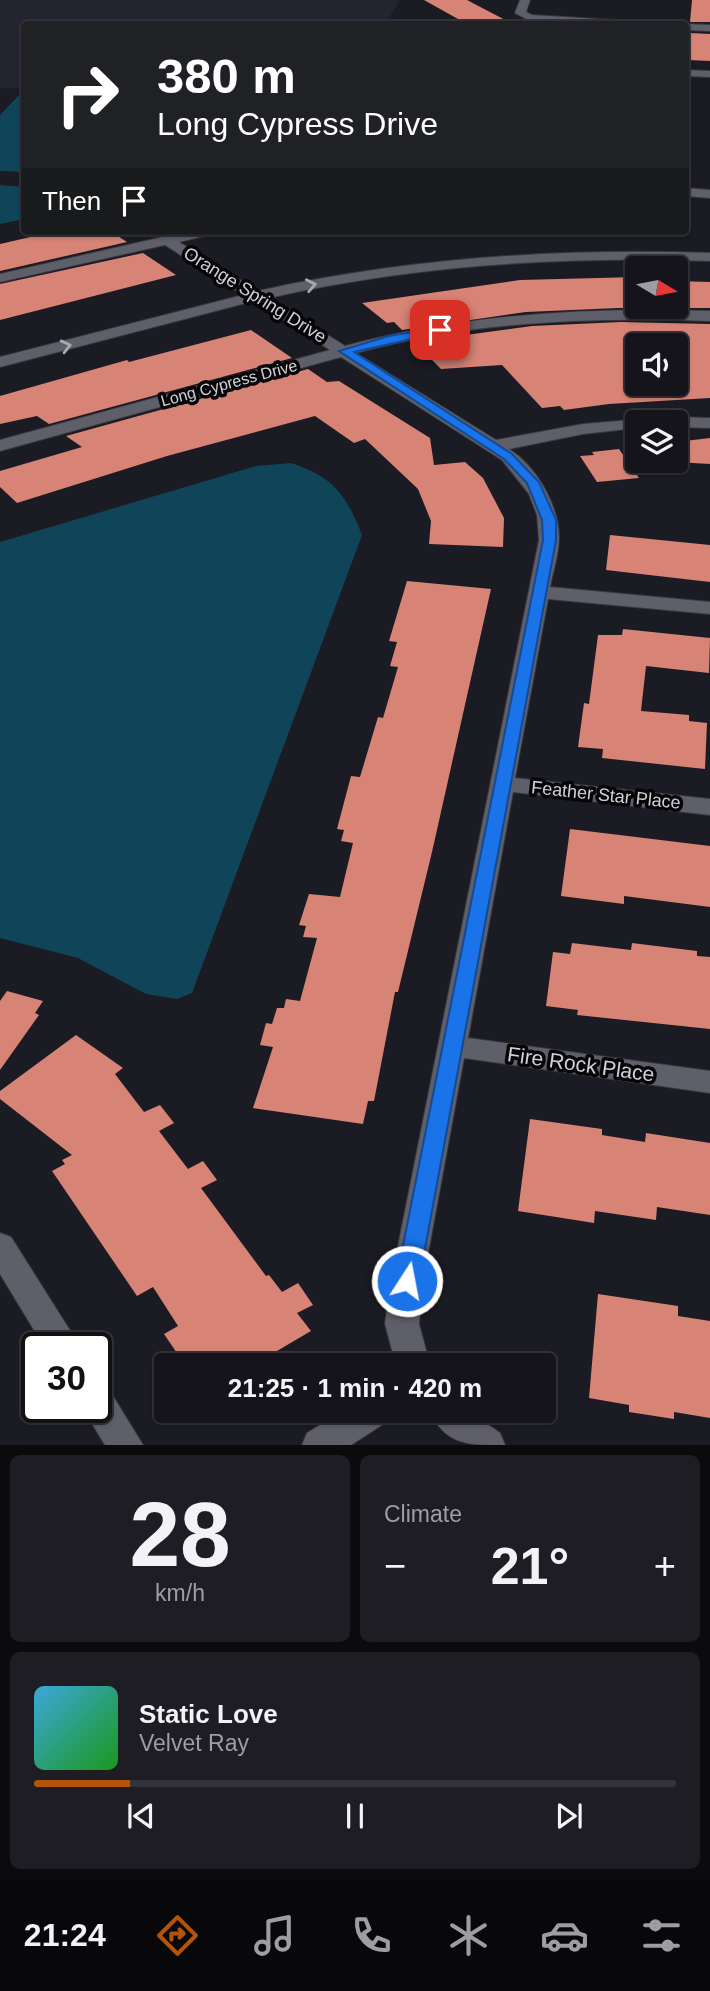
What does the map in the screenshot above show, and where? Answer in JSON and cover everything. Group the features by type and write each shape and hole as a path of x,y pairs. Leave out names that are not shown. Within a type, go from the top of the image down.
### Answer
{"street":[{"path":"525,0 520,13 530,18 580,21"},
{"path":"689,27 710,28"},
{"path":"689,73 710,74"},
{"path":"689,192 710,194"},
{"path":"0,278 190,235"},
{"name":"Orange Spring Drive","path":"167,240 494,446 533,482 549,520 550,540 406,1292 402,1324 410,1353"},
{"path":"0,362 250,292 292,275 385,258 487,247 624,243 710,246"},
{"path":"0,347 250,292 370,274 488,260 617,255 710,257"},
{"name":"Long Cypress Drive","path":"0,446 389,339 517,319 650,314 710,316"},
{"path":"688,422 710,423"},
{"path":"494,446 559,432 625,424"},
{"path":"540,592 710,608"},
{"name":"Feather Star Place","path":"503,783 710,807"},
{"name":"Fire Rock Place","path":"452,1046 710,1082"},
{"path":"0,1246 54,1332"},
{"path":"111,1423 125,1445"},
{"path":"320,1445 355,1423"}],"shaded area":[{"path":"0,0 400,0 387,21 21,21 21,89 0,88"}],"water":[{"path":"21,94 21,172 0,171 0,115"},
{"path":"0,185 21,187 21,220 0,224"},
{"path":"291,463 318,474 336,489 350,508 362,535 192,993 177,999 146,994 78,958 0,938 0,542 256,466"}],"building":[{"path":"424,0 467,0 507,21 462,21"},
{"path":"692,0 710,0 710,22 690,22"},
{"path":"690,33 710,34 710,61 689,60"},
{"path":"39,235 116,235 127,242 0,271 0,244"},
{"path":"143,253 176,275 0,320 0,284"},
{"path":"625,277 625,308 526,312 402,330 394,322 387,323 362,303 520,280"},
{"path":"688,281 710,282 710,308 688,308"},
{"path":"621,322 710,324 710,398 609,404 564,410 560,406 542,408 502,365 441,369 414,342 532,326"},
{"path":"251,330 292,358 49,424 37,416 0,424 0,396 127,360 129,362"},
{"path":"308,369 327,382 339,381 430,438 434,465 465,462 483,478 504,518 503,547 429,544 431,521 418,489 365,439 354,443 315,416 167,456 17,503 0,487 0,471 82,447 66,436"},
{"path":"710,438 710,464 688,463 688,441"},
{"path":"619,449 625,458 625,473 636,473 639,478 597,482 580,456 594,455 592,452"},
{"path":"610,535 710,545 710,582 606,570"},
{"path":"407,581 491,589 432,852 398,992 395,992 374,1101 368,1101 363,1124 253,1108 273,1047 260,1045 266,1023 272,1024 277,1008 284,1008 286,999 300,1001 317,938 303,937 306,926 299,925 309,894 340,897 353,843 341,841 344,830 337,829 351,776 360,777 378,717 383,718 398,667 390,666 397,642 389,641"},
{"path":"623,629 710,638 709,673 646,666 641,711 689,715 689,721 707,723 705,769 602,758 603,749 578,747 584,703 589,704 598,635 622,635"},
{"path":"570,829 710,846 710,907 624,896 624,904 561,896"},
{"path":"572,943 631,950 632,943 697,951 697,956 710,957 710,1029 577,1015 578,1010 546,1006 553,952 570,954"},
{"path":"7,991 43,1001 35,1013 39,1015 0,1070 0,1001"},
{"path":"76,1035 123,1068 115,1074 144,1112 160,1105 174,1123 159,1131 188,1169 203,1161 217,1180 201,1188 266,1276 269,1275 282,1292 298,1283 313,1305 297,1313 311,1331 273,1353 177,1353 164,1334 178,1326 153,1287 137,1296 52,1171 65,1164 62,1160 72,1155 0,1099 0,1091"},
{"path":"530,1119 602,1129 602,1135 645,1142 646,1133 710,1143 710,1215 657,1207 656,1220 595,1211 594,1223 518,1211"},
{"path":"598,1294 678,1306 678,1316 710,1321 710,1418 674,1412 674,1419 629,1412 629,1405 589,1398"}],"route":[{"path":"407,1281 550,540 549,520 533,482 508,456 345,351 389,339 440,330"}]}
